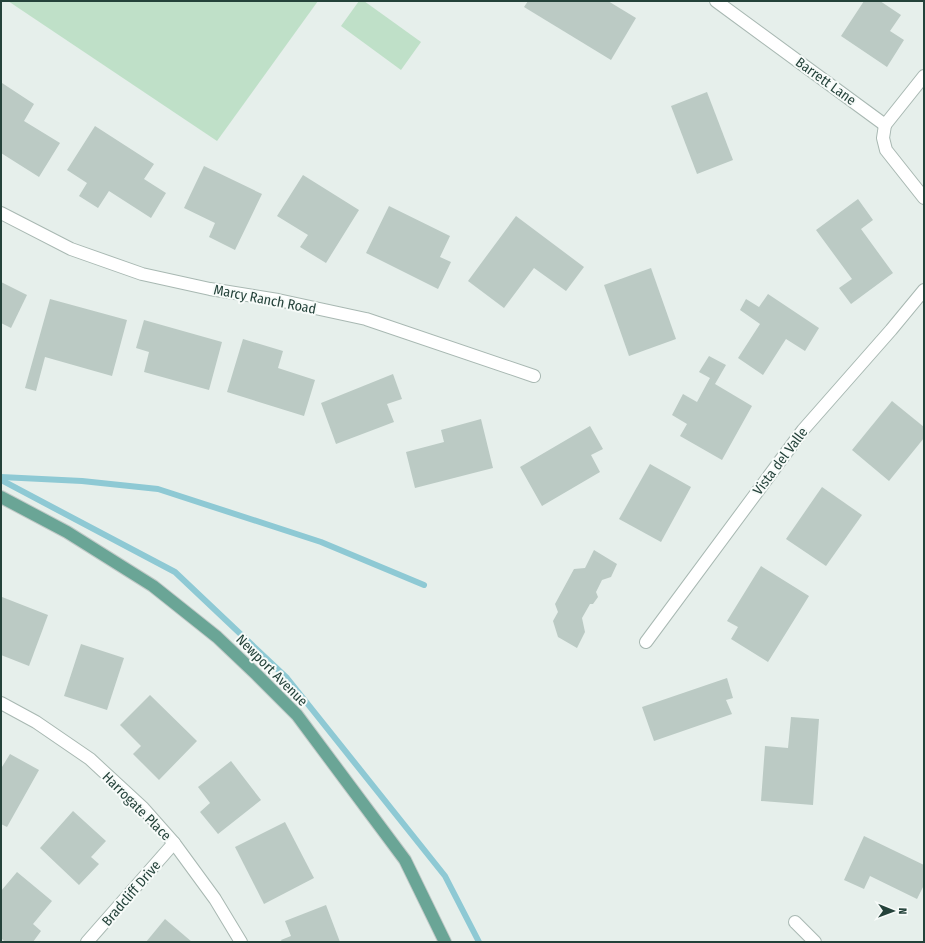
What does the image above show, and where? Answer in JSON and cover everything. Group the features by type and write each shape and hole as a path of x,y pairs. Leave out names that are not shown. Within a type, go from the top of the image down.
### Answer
{"main road":[{"name":"Newport Avenue","path":"1,496 67,532 153,586 217,637 263,681 296,715 405,860 445,942"}],"street":[{"name":"Barrett Lane","path":"716,1 885,125"},
{"path":"924,76 885,125 883,138 886,150 924,198"},
{"name":"Marcy Ranch Road","path":"1,213 71,249 142,274 210,289 278,300 366,319 534,376"},
{"name":"Vista del Valle","path":"646,642 803,430 924,290"},
{"name":"Harrogate Place","path":"1,703 36,722 90,759 143,808 174,843 215,899 241,942"},
{"name":"Bradcliff Drive","path":"87,942 174,843"},
{"path":"795,922 815,942"}],"green space":[{"path":"8,1 318,1 217,141"},
{"path":"359,1 364,1 421,42 401,70 341,26"}],"building":[{"path":"528,1 608,1 636,18 611,60 524,7"},
{"path":"864,1 880,1 901,15 890,31 904,40 887,67 841,36"},
{"path":"2,83 34,104 24,121 60,143 39,177 1,153"},
{"path":"707,92 733,160 697,174 671,106"},
{"path":"95,126 154,164 144,179 166,193 151,218 109,191 98,208 79,196 87,183 67,170"},
{"path":"204,166 262,194 235,250 209,237 215,223 184,208"},
{"path":"303,175 359,210 326,263 300,247 308,235 277,216"},
{"path":"858,199 873,220 861,229 893,273 851,304 839,288 852,279 816,230"},
{"path":"389,206 450,236 440,257 451,262 438,289 366,253"},
{"path":"516,216 584,267 566,291 534,268 504,308 468,281"},
{"path":"651,268 676,339 629,356 604,285"},
{"path":"1,282 27,295 11,328 1,323"},
{"path":"768,294 819,328 805,351 786,339 763,375 738,358 760,324 740,310 746,299 759,307"},
{"path":"50,299 127,320 112,376 45,357 36,391 25,388"},
{"path":"144,320 222,342 209,390 144,372 149,352 136,348"},
{"path":"243,339 283,351 278,368 315,380 304,416 227,392"},
{"path":"709,356 726,365 715,384 752,406 722,460 680,436 687,424 672,415 683,394 697,402 710,378 699,372"},
{"path":"393,374 402,399 387,404 394,422 336,444 321,403"},
{"path":"892,401 924,427 924,438 889,481 852,450"},
{"path":"481,419 493,468 415,488 406,452 444,442 441,430"},
{"path":"590,426 603,449 591,455 600,472 542,506 520,467"},
{"path":"650,464 691,487 661,542 619,519"},
{"path":"822,487 862,515 826,566 786,539"},
{"path":"594,550 617,564 611,577 602,580 596,592 598,597 593,604 590,604 582,618 585,632 577,648 558,637 553,621 558,612 555,604 574,569 585,568"},
{"path":"761,566 809,596 768,662 731,639 738,627 727,621"},
{"path":"2,597 48,615 29,666 1,655"},
{"path":"81,644 124,658 107,710 64,696"},
{"path":"727,678 733,698 726,700 732,714 654,741 642,707"},
{"path":"150,695 197,741 159,780 133,754 141,746 120,725"},
{"path":"791,717 819,719 813,805 761,801 765,746 788,748"},
{"path":"10,754 39,770 7,827 1,824 1,767"},
{"path":"231,761 261,800 218,834 200,812 210,803 198,787"},
{"path":"73,811 106,841 91,857 99,864 79,885 40,848"},
{"path":"285,822 314,878 264,904 235,847"},
{"path":"864,836 924,865 924,885 917,899 870,876 864,889 844,880"},
{"path":"17,872 52,901 33,924 41,931 33,942 5,942 1,938 1,891"},
{"path":"326,905 340,942 282,942 281,940 291,936 285,921"},
{"path":"165,919 192,942 146,942"}],"waterway":[{"path":"1,477 82,481 158,489 321,542 424,585"},
{"path":"1,480 175,572 287,678 445,876 479,942"}]}
